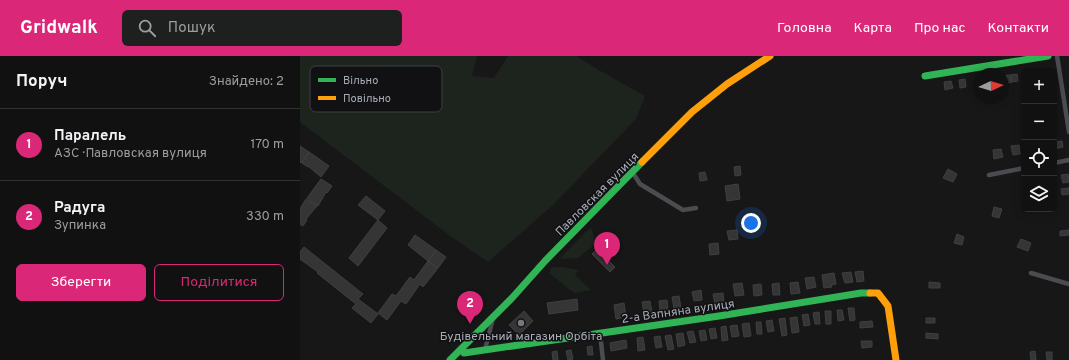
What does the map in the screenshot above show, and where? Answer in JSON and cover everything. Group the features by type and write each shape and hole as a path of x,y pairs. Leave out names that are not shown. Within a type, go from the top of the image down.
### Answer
{"street":[{"name":"Павловская вулиця","path":"450,360 464,353 494,316 545,261 692,112 727,84 770,56"},
{"path":"925,76 1048,56"},
{"path":"1057,56 1069,132"},
{"path":"1057,162 1069,160"},
{"path":"989,175 1021,169"},
{"path":"633,173 640,184 683,210 696,208"},
{"path":"1031,273 1069,284"},
{"name":"2-а Вапняна вулиця","path":"464,353 719,316 861,293 878,293 888,306 896,360"},
{"path":"485,350 494,316"},
{"path":"600,333 603,360"}],"shaded area":[{"path":"300,56 477,56 472,76 494,78 508,56 576,56 645,96 636,119 554,204 488,262 453,238 300,122"},
{"path":"591,227 595,241 594,245 578,258 562,259 561,257"},
{"path":"552,267 579,270 575,275 591,290 574,293 550,274"}],"building":[{"path":"1017,74 1018,81 1012,82 1010,75"},
{"path":"1009,75 1012,82 1009,83"},
{"path":"965,79 966,87 960,88 959,80"},
{"path":"951,81 953,88 945,90 944,82"},
{"path":"1062,141 1063,147 1057,148 1057,142"},
{"path":"1019,145 1020,154 1013,155 1011,146"},
{"path":"300,146 309,152 301,163 300,162"},
{"path":"1001,149 1003,157 994,159 993,150"},
{"path":"309,152 329,166 321,177 302,163"},
{"path":"740,166 741,175 735,176 734,167"},
{"path":"948,169 957,174 953,182 943,178"},
{"path":"705,172 707,180 700,181 699,173"},
{"path":"1068,174 1069,182 1063,183 1061,175"},
{"path":"321,179 332,186 327,193 326,192 318,206 307,198"},
{"path":"738,184 740,199 727,201 725,186"},
{"path":"1069,188 1069,194 1062,195 1061,189"},
{"path":"366,196 385,211 378,220 358,205"},
{"path":"306,199 317,206 306,219 307,220 303,226 300,224 300,209"},
{"path":"994,207 1002,209 999,218 992,216"},
{"path":"378,220 387,228 358,266 349,258"},
{"path":"737,230 738,239 729,240 727,231"},
{"path":"1069,230 1069,235 1060,236 1060,231"},
{"path":"957,234 964,237 962,245 954,243"},
{"path":"415,235 436,250 428,261 408,245"},
{"path":"1021,239 1031,243 1028,251 1017,247"},
{"path":"718,243 719,254 710,255 709,244"},
{"path":"304,247 363,294 358,299 378,314 371,323 352,308 356,304 300,259 300,252"},
{"path":"597,249 607,259 602,264 592,254"},
{"path":"436,250 446,257 438,268 428,261"},
{"path":"607,259 615,267 610,272 602,264"},
{"path":"428,261 438,268 423,287 420,284 406,304 401,301 387,320 378,313 392,294 396,296 410,277 414,280"},
{"path":"863,271 864,281 857,282 855,272"},
{"path":"851,272 853,282 845,283 842,273"},
{"path":"834,273 836,284 831,285 832,287 824,288 822,275"},
{"path":"814,277 816,287 807,289 805,278"},
{"path":"798,282 800,293 791,294 790,283"},
{"path":"929,282 940,283 940,288 929,288"},
{"path":"742,283 744,295 735,296 733,284"},
{"path":"779,283 780,295 773,295 772,284"},
{"path":"761,284 762,295 754,296 753,285"},
{"path":"701,290 702,300 694,301 692,292"},
{"path":"723,293 724,302 715,304 713,294"},
{"path":"679,296 681,308 674,309 672,297"},
{"path":"577,299 578,310 549,314 547,303"},
{"path":"667,300 668,310 660,311 659,301"},
{"path":"650,301 652,312 644,313 642,302"},
{"path":"624,303 626,317 616,319 614,305"},
{"path":"848,308 854,308 855,320 850,321"},
{"path":"837,310 842,310 844,320 838,321"},
{"name":"Будівельний магазин Орбіта","path":"524,311 533,321 519,335 509,325"},
{"path":"825,311 831,311 831,324 826,324"},
{"path":"819,312 820,324 815,324 813,313"},
{"path":"808,314 810,325 804,326 802,315"},
{"path":"797,317 799,332 792,333 790,318"},
{"path":"785,318 787,335 782,336 779,319"},
{"path":"926,318 935,318 935,323 926,323"},
{"path":"772,320 774,331 768,332 766,321"},
{"path":"872,321 873,327 860,328 860,322"},
{"path":"756,322 761,322 762,334 757,334"},
{"path":"749,323 751,336 744,337 742,324"},
{"path":"737,325 739,336 732,337 730,326"},
{"path":"726,326 728,340 722,341 721,327"},
{"path":"715,328 717,338 711,339 709,329"},
{"path":"705,330 707,340 701,341 699,331"},
{"path":"693,331 696,342 690,343 687,332"},
{"path":"683,333 685,345 678,347 676,334"},
{"path":"926,333 938,334 938,339 926,338"},
{"path":"671,335 674,349 668,350 665,336"},
{"path":"660,336 662,347 656,348 654,337"},
{"path":"643,337 645,350 638,351 637,338"},
{"path":"626,340 627,348 611,351 610,343"},
{"path":"861,341 872,341 872,347 862,348"},
{"path":"592,346 593,355 588,355 587,347"},
{"path":"571,350 573,359 568,360 566,351"},
{"path":"557,351 558,360 553,360 552,352"},
{"path":"1035,351 1036,360 1031,360 1030,352"},
{"path":"1046,352 1052,352 1052,360 1047,360"}],"traffic: fast":[{"path":"925,76 1048,56"},
{"path":"450,360 512,298 545,261 642,162"},
{"path":"464,353 719,316 861,293 870,293"}],"traffic: slow":[{"path":"642,162 692,112 727,84 770,56"},
{"path":"870,293 878,293 888,306 896,360"}],"place":[{"name":"Паралель","path":"607,265"},
{"name":"Будівельний магазин Орбіта","path":"521,323"},
{"name":"Радуга","path":"470,324"}]}
